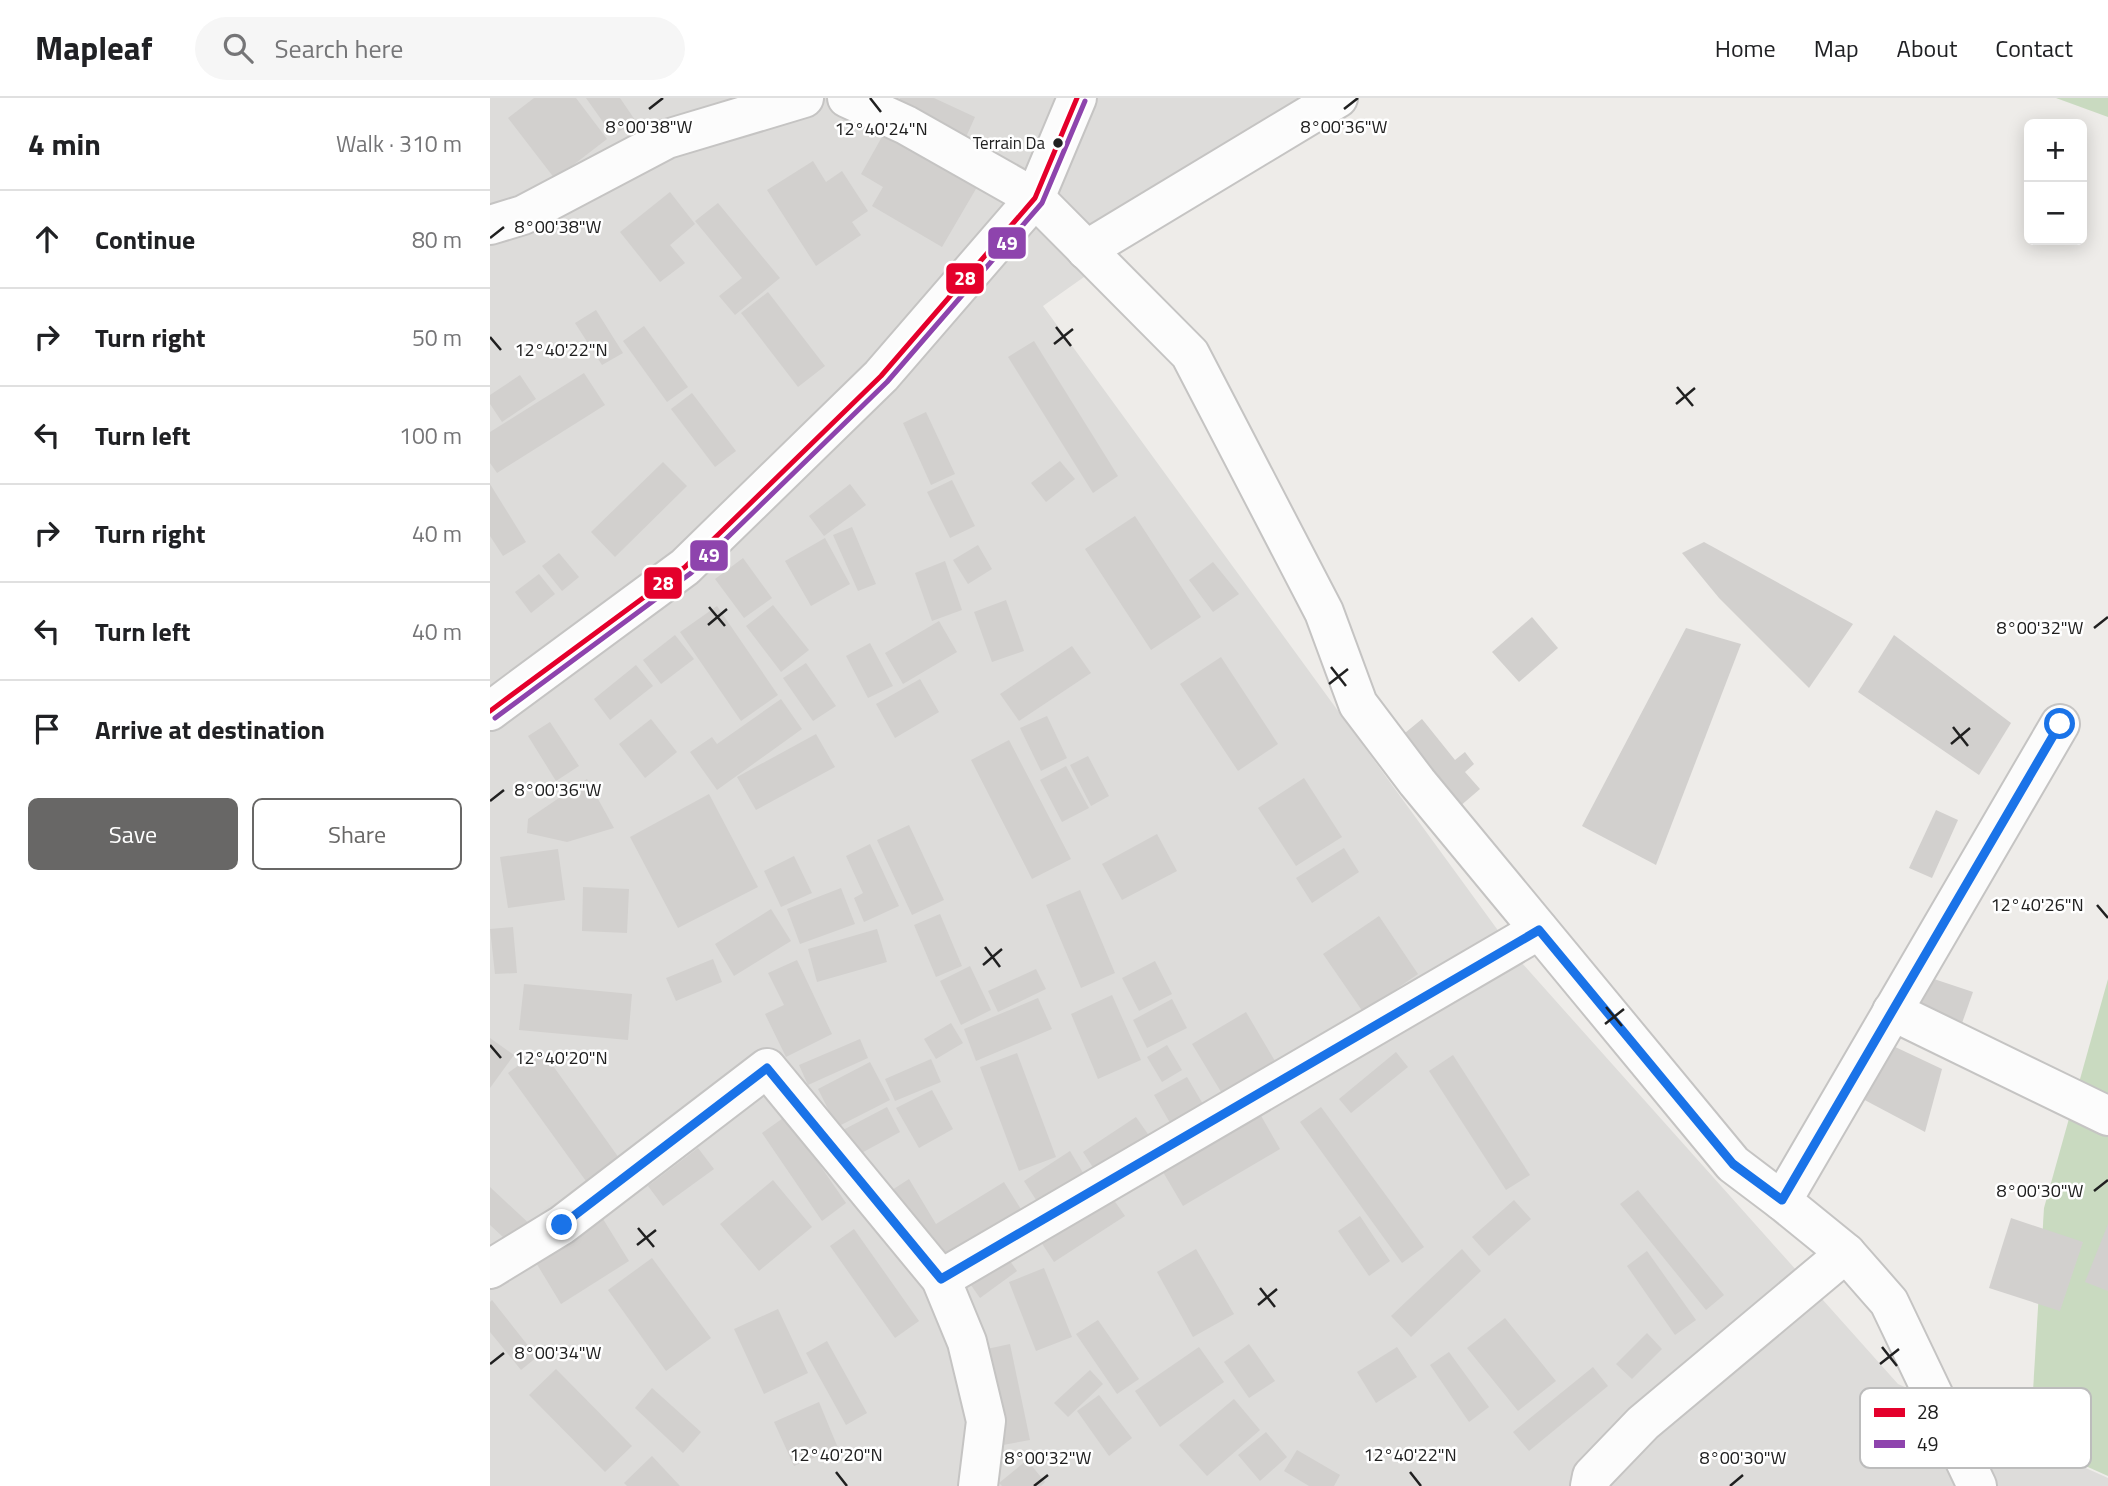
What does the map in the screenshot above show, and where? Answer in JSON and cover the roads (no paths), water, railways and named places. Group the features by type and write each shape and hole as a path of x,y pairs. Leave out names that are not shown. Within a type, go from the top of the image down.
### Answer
{"street":[{"path":"490,225 523,215 667,139 804,98"},
{"path":"847,98 906,125 1035,198 1190,354 1324,612 1358,704 1417,782 1733,1164 1846,1253 1889,1302 1931,1388"},
{"path":"490,711 685,567 881,376 1035,198 1077,98"},
{"path":"1086,250 1338,98"},
{"path":"1782,1200 2060,724"},
{"path":"941,1279 1539,930"},
{"path":"1892,1011 2108,1116"},
{"path":"490,1269 562,1225 767,1068 941,1279 967,1342 986,1421 978,1486"},
{"path":"1590,1486 1592,1476 1643,1423 1846,1253"},
{"path":"1969,1468 1978,1486"}],"place":[{"name":"Terrain Da","path":"1058,143"}]}
